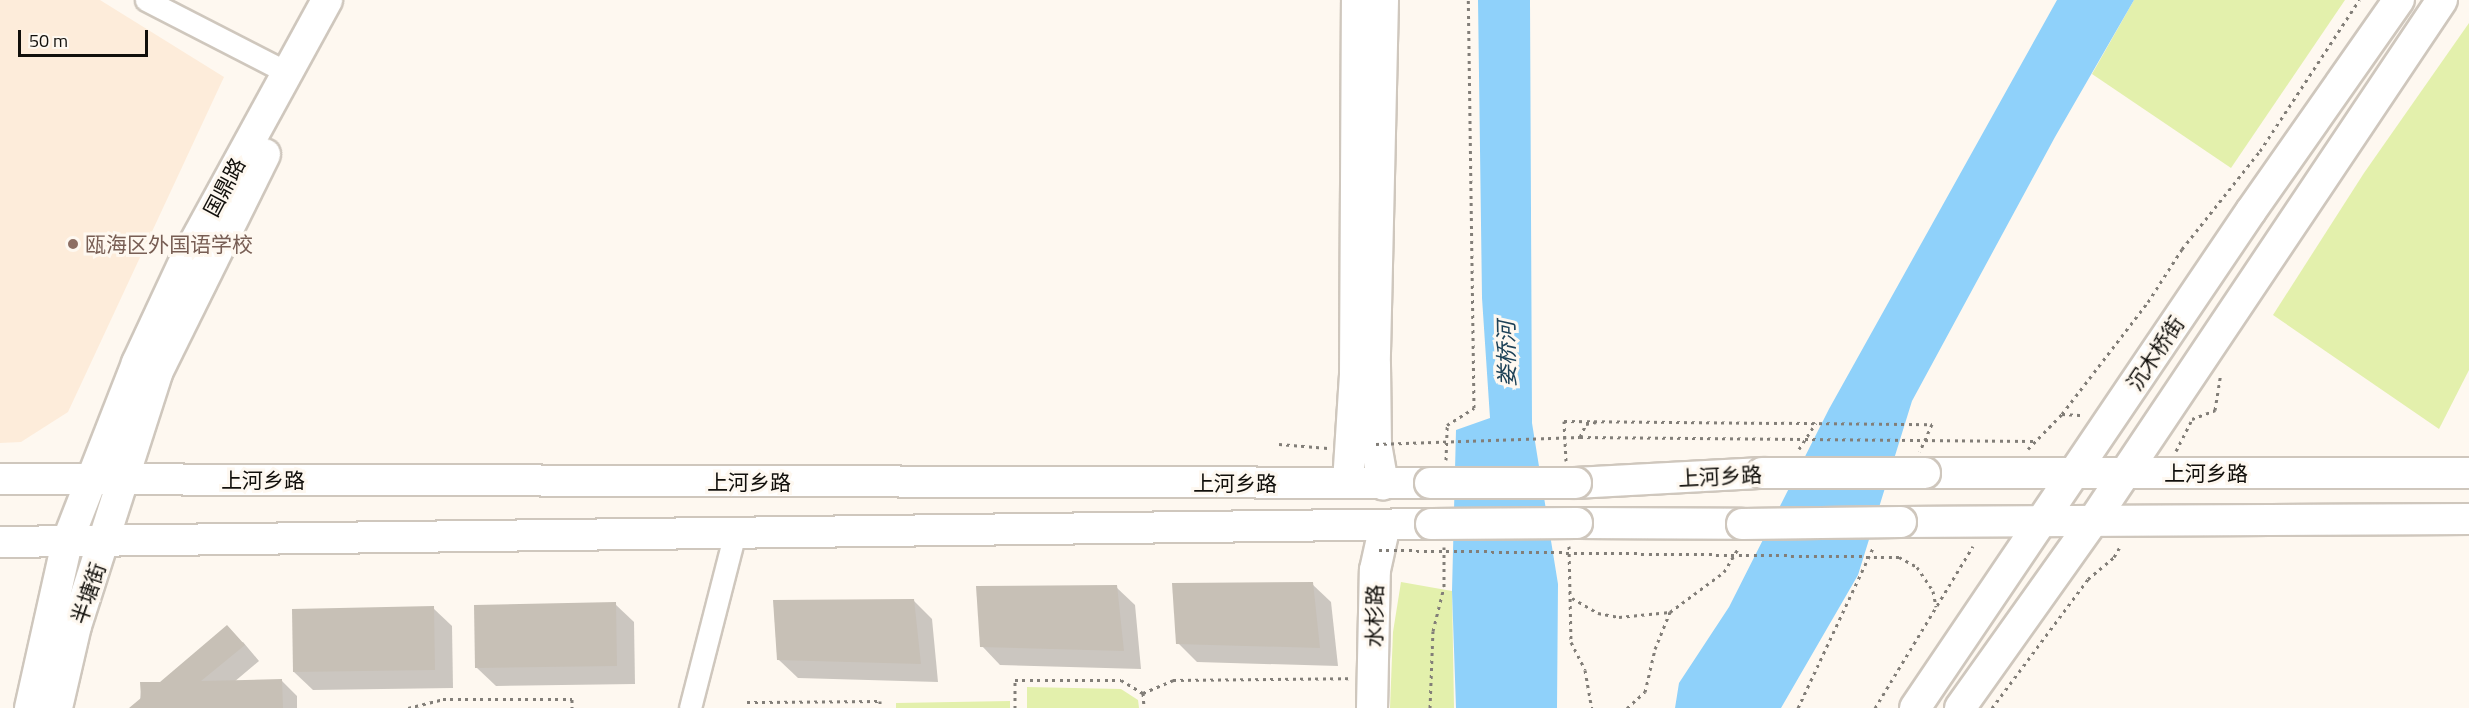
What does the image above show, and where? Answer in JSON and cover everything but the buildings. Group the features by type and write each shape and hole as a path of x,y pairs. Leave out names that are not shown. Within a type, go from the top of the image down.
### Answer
{"main road":[{"name":"国鼎路","path":"90,479 137,363 187,256 327,0"},
{"name":"国鼎路","path":"123,479 157,373 230,220 344,0"},
{"path":"1348,483 1355,375 1357,0"},
{"path":"1383,0 1376,444 1383,484"},
{"name":"沉木桥街","path":"1915,708 2399,0"},
{"name":"沉木桥街","path":"1960,708 2093,521 2121,473 2442,0"},
{"name":"上河乡路","path":"0,479 1383,484 1438,477 1576,483 1921,464 2015,472 2469,474"},
{"name":"半塘街","path":"30,708 67,542 90,479"},
{"name":"半塘街","path":"57,708 76,626 123,479"},
{"name":"上河乡路","path":"0,542 735,533 1382,537 1577,523 1742,533 1902,522 2469,519"},
{"name":"水杉路","path":"1372,708 1374,570 1382,537"}],"street":[{"path":"146,0 288,73"},
{"path":"690,708 735,533"}],"path":[{"path":"1438,477 1447,425 1474,408 1468,0"},
{"path":"2015,472 2033,441 2062,414 2148,302 2182,249 2260,151 2359,0"},
{"path":"1580,437 1586,424 1605,420 1932,424 1921,464"},
{"path":"1797,453 1815,423"},
{"path":"1376,444 1580,437 2033,441"},
{"path":"1875,708 1936,609 1947,583 1989,521"},
{"path":"1430,708 1433,631 1444,587 1438,532"},
{"path":"1571,597 1598,613 1619,617 1670,612 1724,572 1742,533"},
{"path":"1382,537 1899,556 1917,567 1933,591 1936,609"},
{"path":"1798,708 1877,540"},
{"path":"1627,708 1646,692 1655,649 1670,612"},
{"path":"1143,693 1173,680 1372,678"},
{"path":"1015,708 1014,680 1121,680 1143,693"},
{"path":"1143,693 1144,708"},
{"path":"408,708 443,699 572,699 572,708"},
{"path":"747,702 880,701 880,708"}],"shaded area":[{"name":"瓯海区外国语学校","path":"0,0 100,0 224,77 68,412 21,442 0,443"}],"green space":[{"path":"2134,0 2345,0 2231,168 2092,74"},
{"path":"2469,23 2469,370 2439,429 2273,315 2364,173"},
{"path":"1401,582 1452,591 1454,708 1390,708 1393,632"},
{"path":"1027,687 1121,689 1138,700 1139,708 1027,708"},
{"path":"1010,701 1010,708 896,708 896,703"}],"water":[{"name":"娄桥河","path":"1478,0 1530,0 1532,423 1558,584 1557,708 1456,708 1452,591 1456,430 1490,418 1482,298"},
{"path":"2057,0 2134,0 2055,137 1912,401 1858,575 1781,708 1675,708 1679,683 1729,607 1829,409"}],"place":[{"name":"瓯海区外国语学校","path":"73,244"}]}
